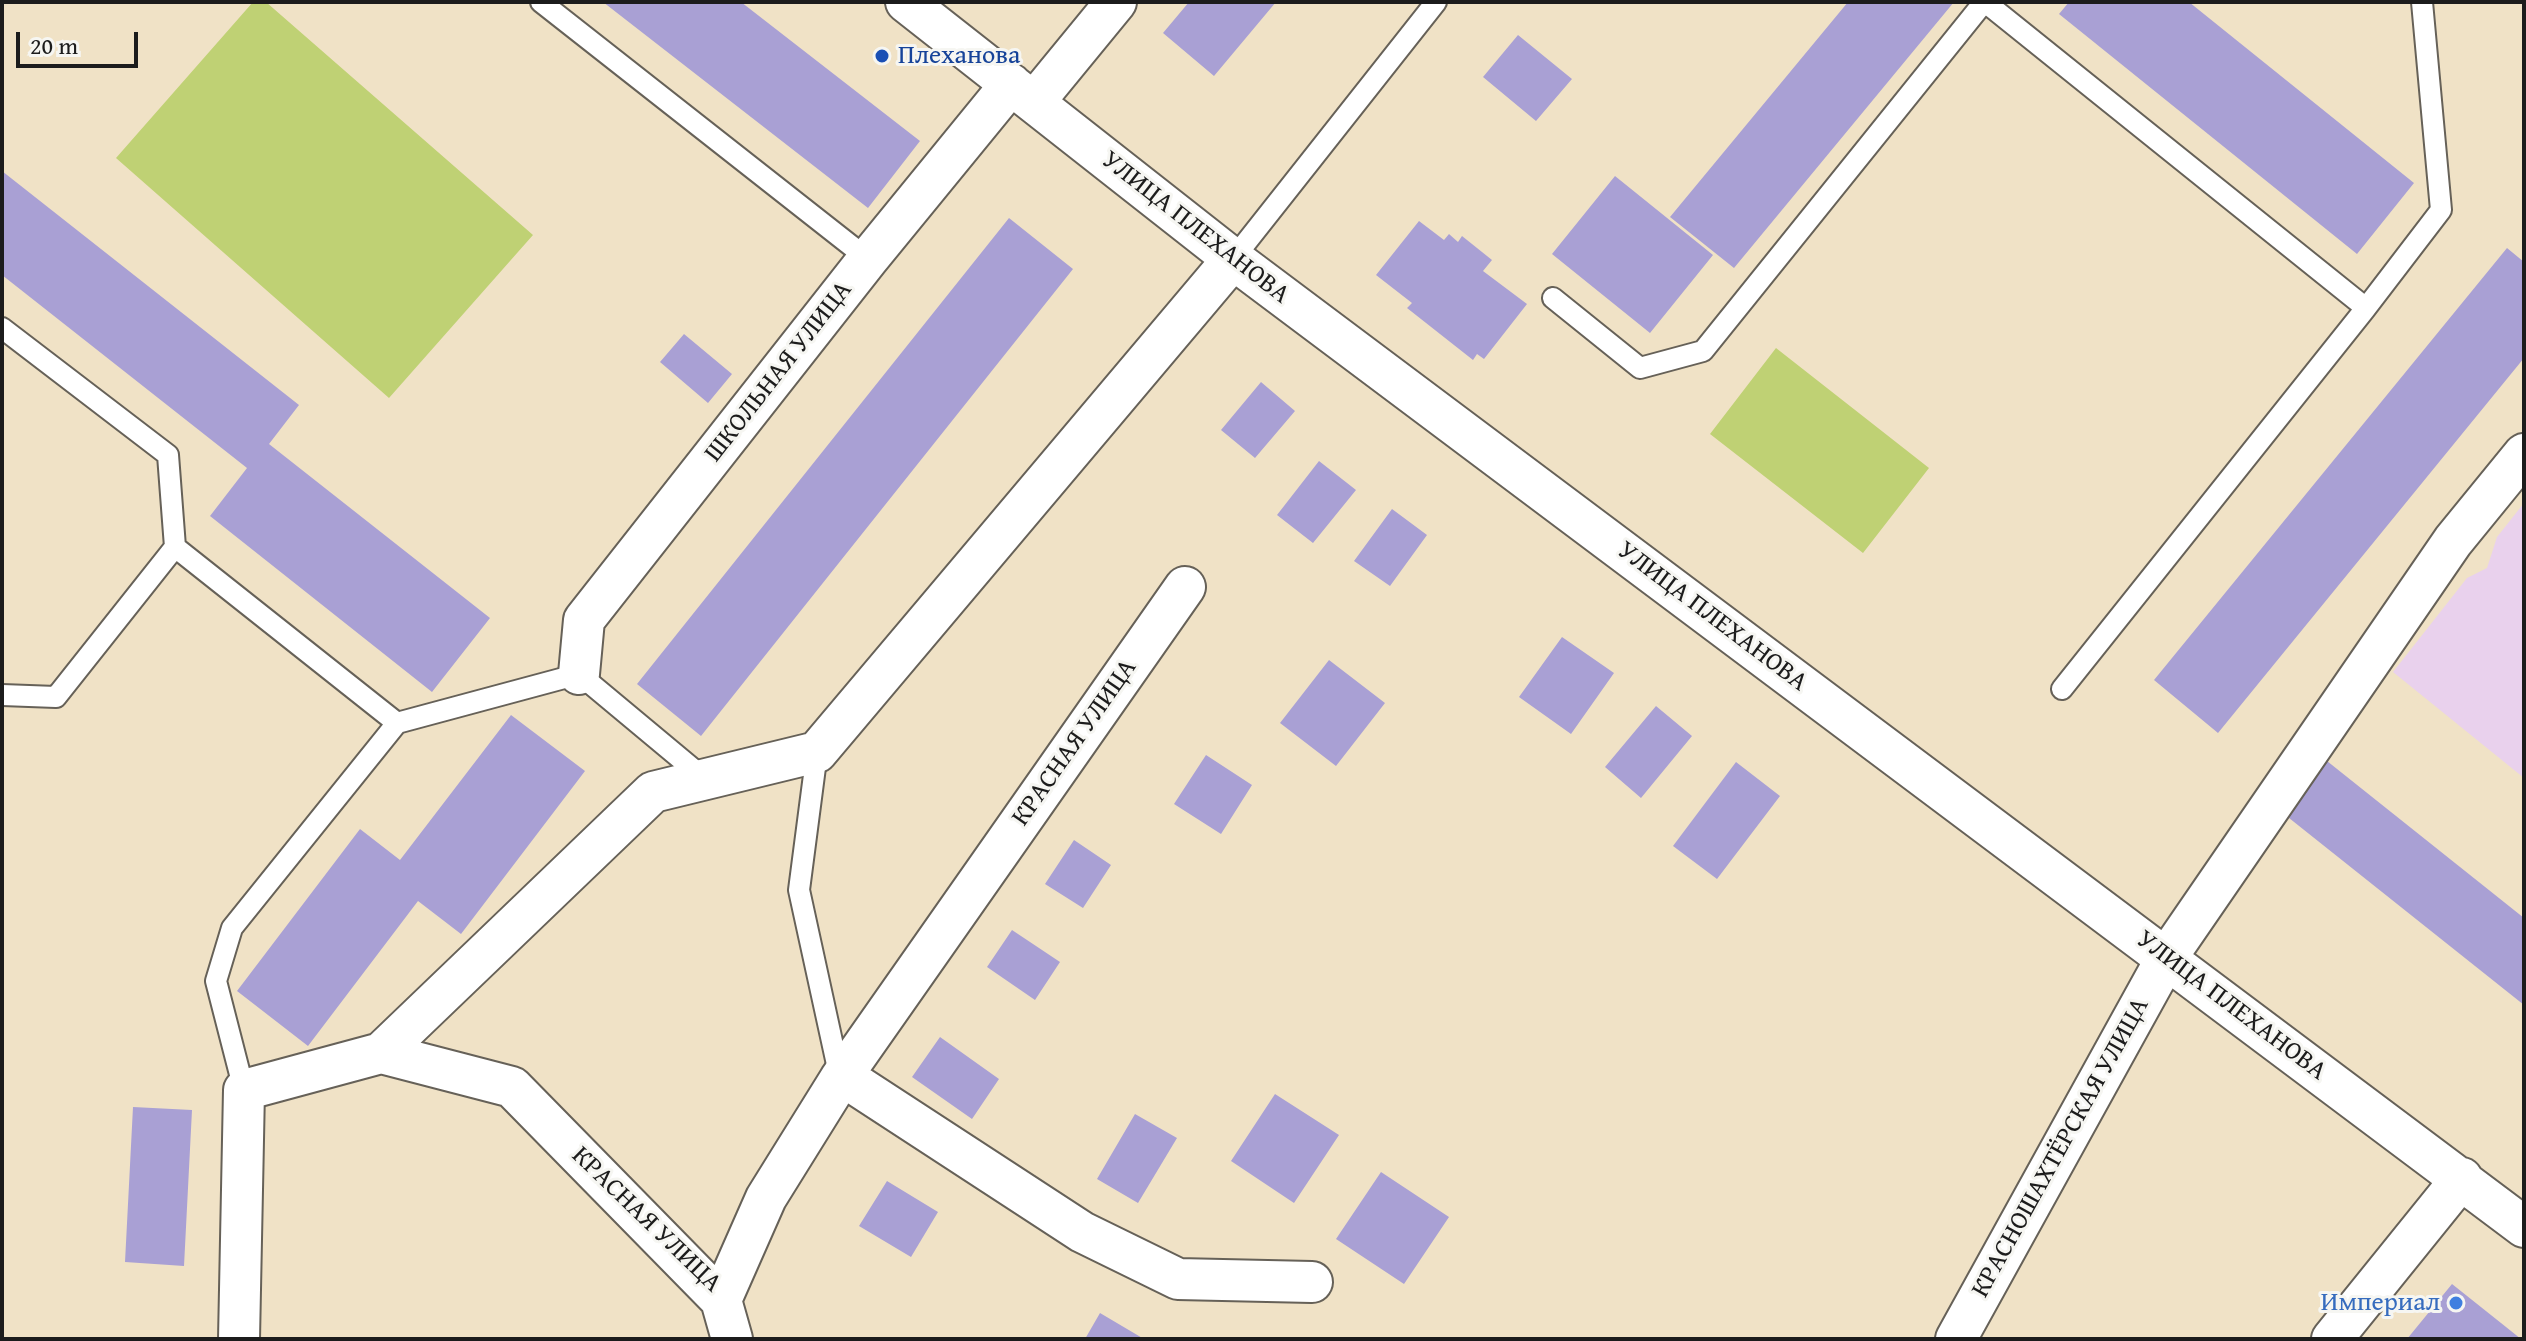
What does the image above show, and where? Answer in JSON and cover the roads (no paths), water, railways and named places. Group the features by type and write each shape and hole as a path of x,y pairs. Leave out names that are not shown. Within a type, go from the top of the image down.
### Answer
{"street":[{"name":"УЛИЦА ПЛЕХАНОВА","path":"906,2 1233,259 2524,1227"},
{"name":"ШКОЛЬНАЯ УЛИЦА","path":"579,674 584,620 868,259 1023,93 1116,2"},
{"path":"381,1053 653,792 817,752 1233,259"},
{"name":"КРАСНОШАХТЁРСКАЯ УЛИЦА","path":"1956,1339 2167,957 2453,541 2524,454"},
{"name":"КРАСНАЯ УЛИЦА","path":"244,1090 381,1053 512,1087 721,1300 766,1198 840,1079 1185,587"},
{"path":"840,1079 855,1084 1082,1232 1178,1279 1312,1282"},
{"path":"239,1339 244,1090"},
{"path":"2332,1339 2462,1178"},
{"path":"721,1300 732,1339"}],"lane":[{"path":"541,2 868,259"},
{"path":"1233,259 1436,2"},
{"path":"1553,298 1640,368 1703,351 1985,2 2366,308"},
{"path":"2062,689 2441,210 2422,2"},
{"path":"2,328 168,455 175,547 56,697 2,695"},
{"path":"175,547 397,723"},
{"path":"244,1090 216,981 232,928 397,723 579,674 705,779"},
{"path":"817,752 799,890 840,1079"}],"place":[{"name":"Плеханова","path":"882,56"},
{"name":"Империал","path":"2456,1303"}]}
